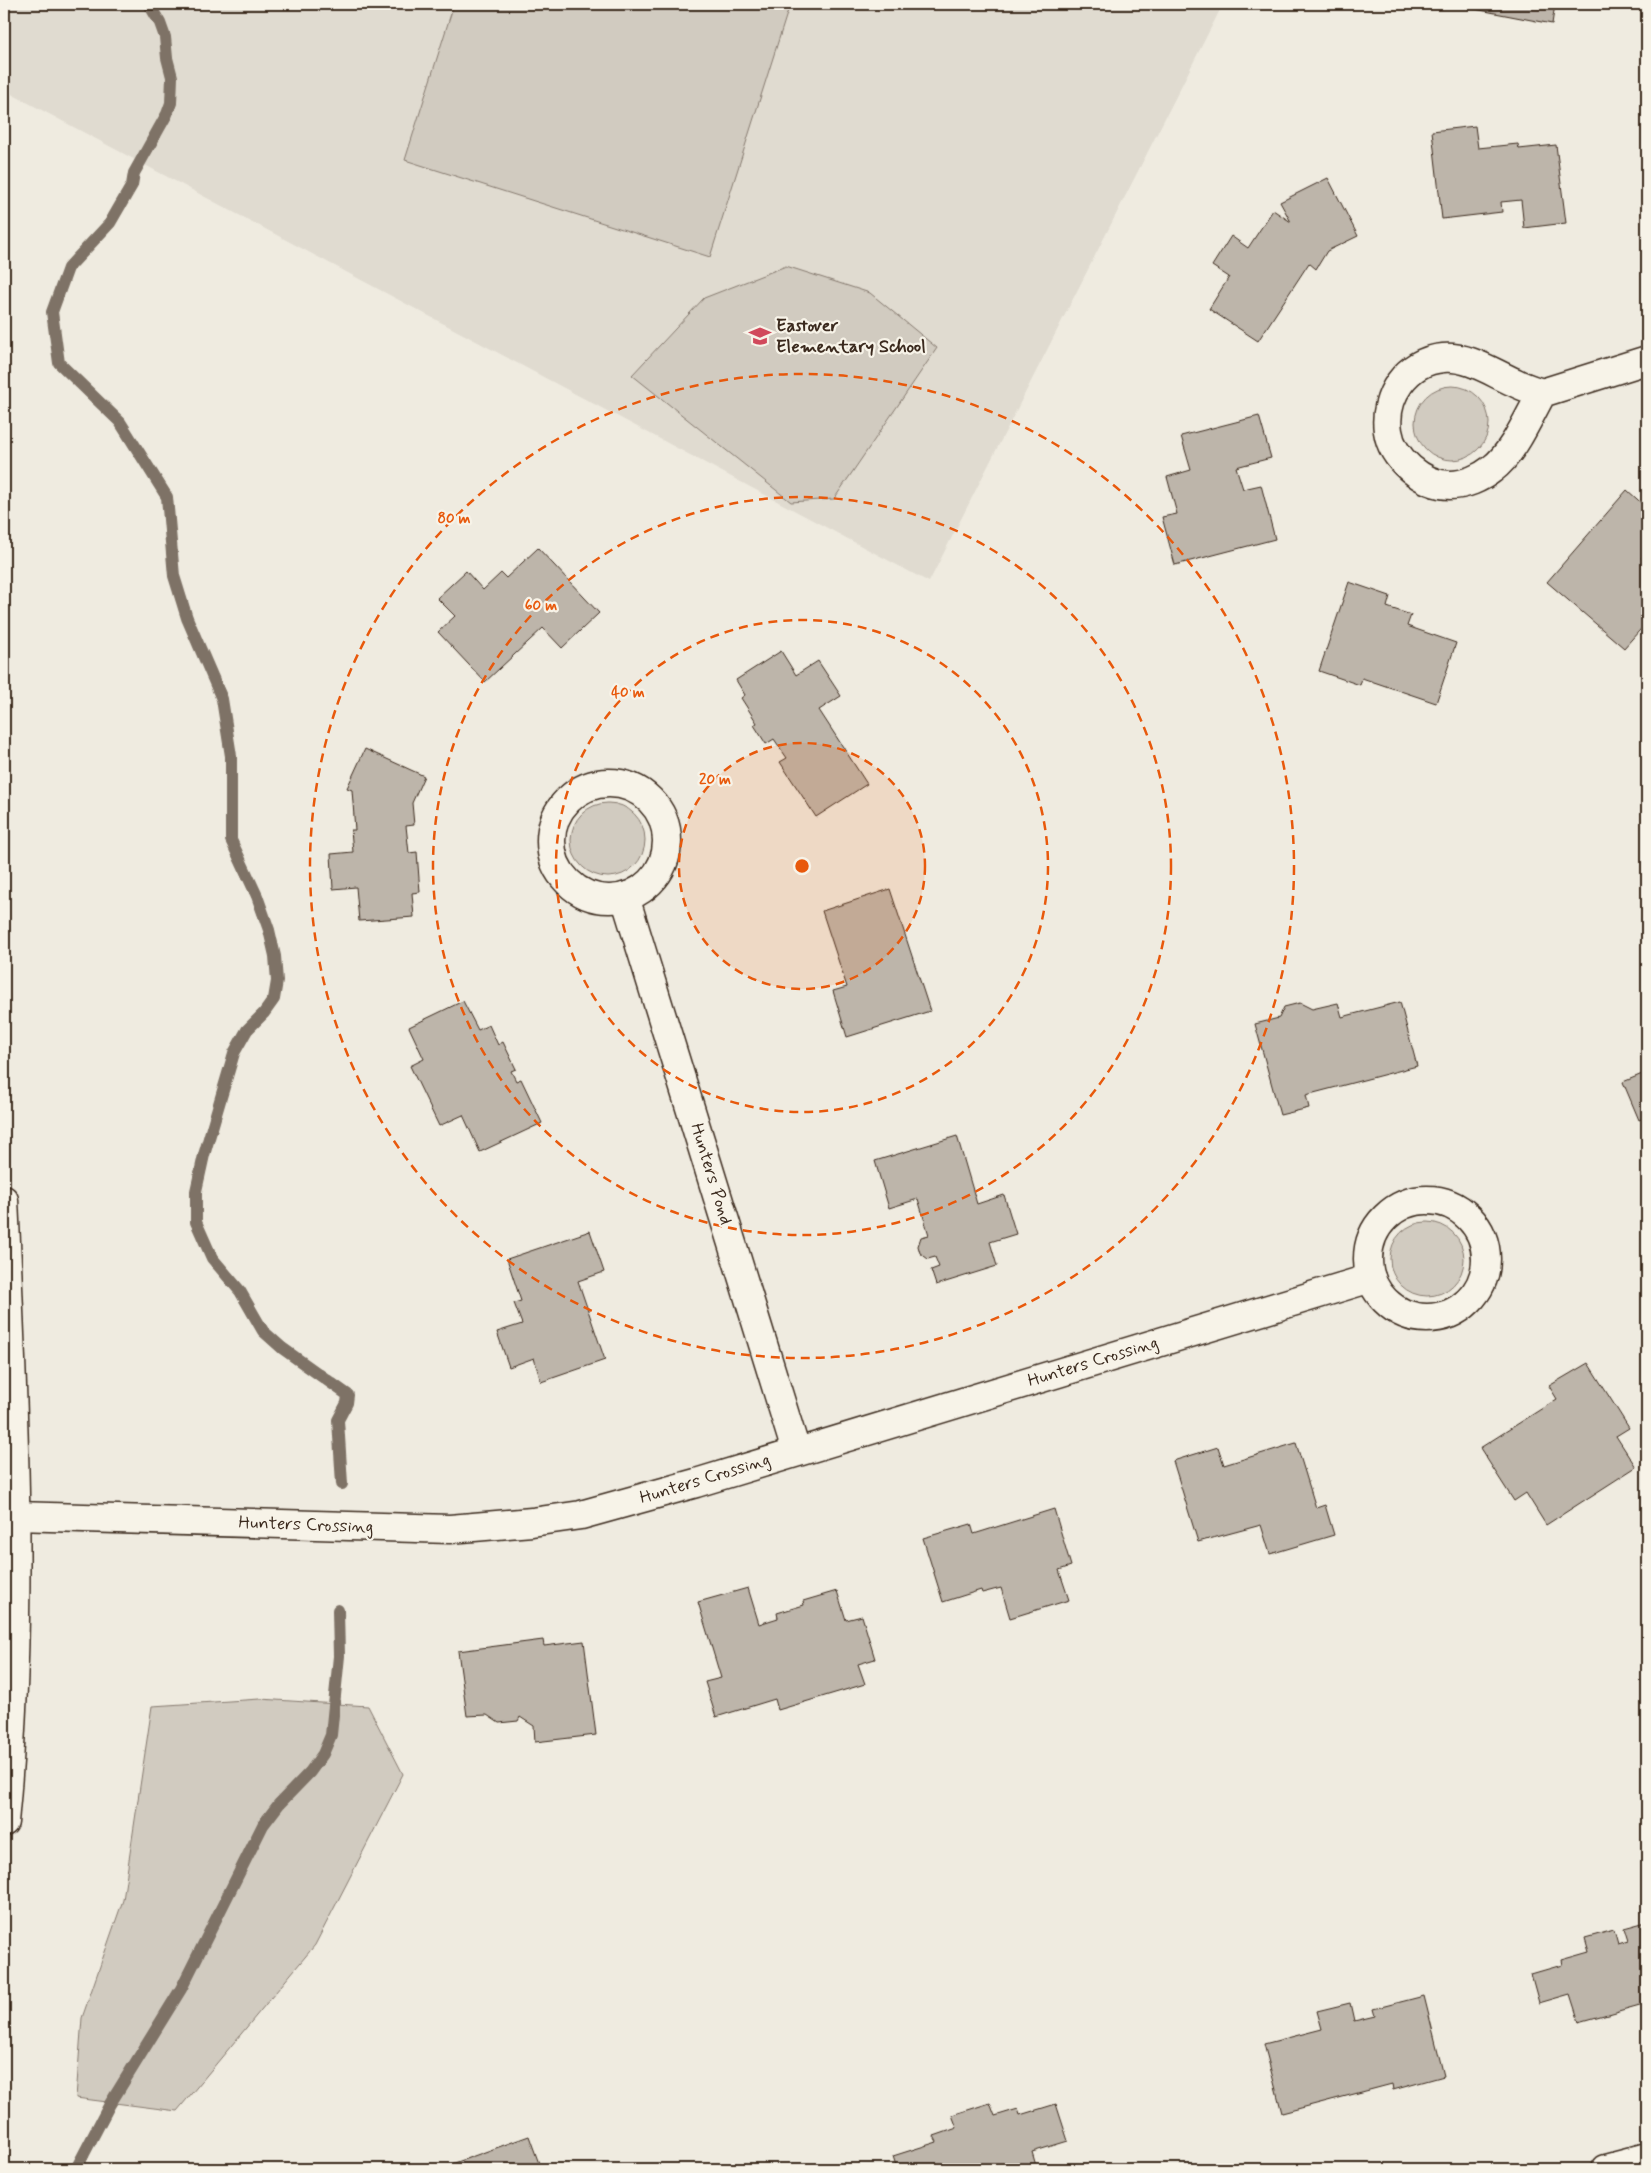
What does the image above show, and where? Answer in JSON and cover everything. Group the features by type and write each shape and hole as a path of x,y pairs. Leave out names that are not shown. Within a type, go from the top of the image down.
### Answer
{"street":[{"path":"1542,393 1507,453 1493,468 1472,481 1450,485 1428,480 1411,469 1397,453 1388,432 1388,410 1396,388 1409,372 1426,361 1444,358 1466,361 1542,393 1647,360"},
{"path":"610,783 628,786 644,795 657,808 665,825 667,843 664,861 655,877 642,889 626,897 607,899 589,896 573,888 561,874 553,858 551,839 554,821 562,806 576,793 592,785 610,783"},
{"name":"Hunters Pond","path":"626,897 796,1451"},
{"path":"4,1200 13,1377 16,1516 12,1694 4,1822"},
{"path":"1428,1200 1446,1203 1462,1212 1476,1225 1484,1242 1487,1260 1484,1278 1480,1286 1475,1295 1462,1308 1446,1316 1427,1319 1409,1315 1392,1307 1379,1294 1370,1278 1368,1259 1370,1240 1379,1224 1392,1211 1409,1203 1428,1200"},
{"name":"Hunters Crossing","path":"16,1516 418,1529 483,1528 589,1513 696,1484 796,1451 1370,1278"},
{"path":"1605,2169 1647,2158"}],"shaded area":[{"name":"Eastover Elementary School","path":"4,4 1223,4 929,582 4,90"},
{"path":"454,4 790,4 710,257 405,160"},
{"path":"786,266 870,293 937,348 834,499 791,502 632,375 704,298"},
{"path":"1445,386 1459,386 1473,392 1483,402 1489,416 1489,430 1483,444 1473,454 1459,460 1445,460 1431,454 1421,444 1415,430 1415,416 1421,402 1431,392"},
{"path":"608,803 629,809 639,819 645,840 639,861 629,871 608,877 587,871 577,861 571,840 577,819 587,809"},
{"path":"1427,1222 1448,1228 1458,1238 1464,1259 1458,1280 1448,1290 1427,1296 1406,1290 1396,1280 1390,1259 1396,1238 1406,1228"},
{"path":"260,1699 368,1706 403,1774 315,1945 177,2111 76,2098 82,2018 123,1900 152,1706"}],"building":[{"path":"1459,4 1555,4 1552,24 1459,6"},
{"path":"1475,126 1478,148 1518,144 1519,149 1556,145 1566,223 1524,228 1521,200 1501,202 1502,212 1442,219 1432,131"},
{"path":"1328,178 1358,236 1327,251 1316,269 1309,263 1258,341 1209,309 1229,277 1212,266 1231,236 1248,248 1273,210 1291,222 1280,202"},
{"path":"1259,416 1271,458 1236,467 1243,489 1261,485 1275,539 1175,565 1162,517 1177,514 1167,477 1191,470 1181,436"},
{"path":"1627,490 1647,508 1647,551 1641,558 1647,564 1647,622 1624,648 1547,582"},
{"path":"538,548 599,613 562,648 543,628 485,682 438,632 455,616 437,598 466,571 483,590 501,573 506,578"},
{"path":"1349,582 1390,596 1387,607 1411,615 1407,626 1456,643 1436,703 1362,678 1360,685 1319,671"},
{"path":"781,651 796,675 818,661 841,696 819,710 867,784 816,817 780,762 787,758 774,739 766,744 754,725 757,723 741,698 745,695 736,680"},
{"path":"365,749 424,776 412,803 414,825 406,826 409,853 417,852 420,892 412,893 414,917 359,921 356,887 333,889 331,854 353,852 351,830 355,830 352,790 347,788"},
{"path":"890,889 930,1011 847,1037 833,991 847,987 822,911"},
{"path":"463,1001 478,1030 489,1025 498,1045 503,1042 516,1069 511,1071 516,1081 521,1079 542,1123 480,1152 463,1115 439,1126 410,1066 424,1059 409,1027"},
{"path":"1400,1002 1417,1066 1306,1095 1309,1108 1280,1115 1255,1024 1279,1018 1284,1007 1300,1003 1312,1009 1338,1003 1342,1017"},
{"path":"1647,1072 1647,1117 1639,1120 1623,1082"},
{"path":"957,1136 977,1204 1004,1195 1016,1234 990,1242 997,1266 936,1285 931,1270 939,1267 935,1257 928,1259 920,1253 918,1246 921,1237 929,1235 918,1199 889,1208 875,1161"},
{"path":"590,1231 604,1272 578,1281 605,1360 541,1382 534,1358 509,1367 497,1332 522,1324 514,1303 521,1301 507,1259"},
{"path":"1588,1363 1629,1428 1616,1436 1636,1467 1546,1525 1526,1493 1514,1501 1480,1448 1557,1399 1549,1386"},
{"path":"1296,1443 1316,1508 1325,1505 1334,1535 1270,1554 1261,1525 1198,1542 1173,1461 1218,1447 1224,1465"},
{"path":"1054,1509 1071,1566 1059,1570 1069,1600 1010,1618 1001,1588 982,1593 981,1590 943,1602 923,1538 971,1524 974,1534"},
{"path":"748,1588 759,1624 778,1618 777,1613 804,1605 803,1601 837,1591 846,1620 862,1616 875,1659 858,1664 865,1684 778,1710 775,1699 716,1717 705,1682 721,1678 698,1602"},
{"path":"543,1640 544,1646 584,1641 596,1735 535,1742 534,1726 520,1717 518,1721 499,1723 487,1715 467,1716 458,1651"},
{"path":"1646,1922 1647,2003 1579,2022 1570,1994 1539,2003 1531,1974 1562,1965 1561,1960 1589,1952 1585,1938 1614,1930 1618,1944 1628,1941 1624,1928"},
{"path":"1424,1996 1444,2076 1393,2090 1392,2084 1282,2113 1264,2044 1322,2029 1317,2011 1350,2003 1354,2021 1375,2016 1373,2009"},
{"path":"990,2103 995,2116 1018,2109 1020,2115 1056,2104 1068,2141 1032,2152 1037,2169 897,2169 893,2156 937,2142 934,2136 957,2128 952,2115"},
{"path":"529,2136 541,2169 438,2169"}],"waterway":[{"path":"149,4 160,23 165,37 167,58 172,77 171,103 167,114 134,173 132,185 110,223 68,268 52,312 59,363 120,422 167,497 174,576 187,618 222,699 231,756 231,840 257,896 269,930 275,956 277,981 274,999 264,1013 247,1030 234,1053 204,1155 196,1191 196,1222 212,1258 240,1291 263,1331 282,1348 348,1395 347,1403 338,1420 342,1484"},
{"path":"76,2169 110,2104 181,1989 263,1825 279,1804 310,1772 323,1754 331,1735 339,1656 338,1610"}],"place":[{"name":"Eastover Elementary School","path":"760,336"}]}
